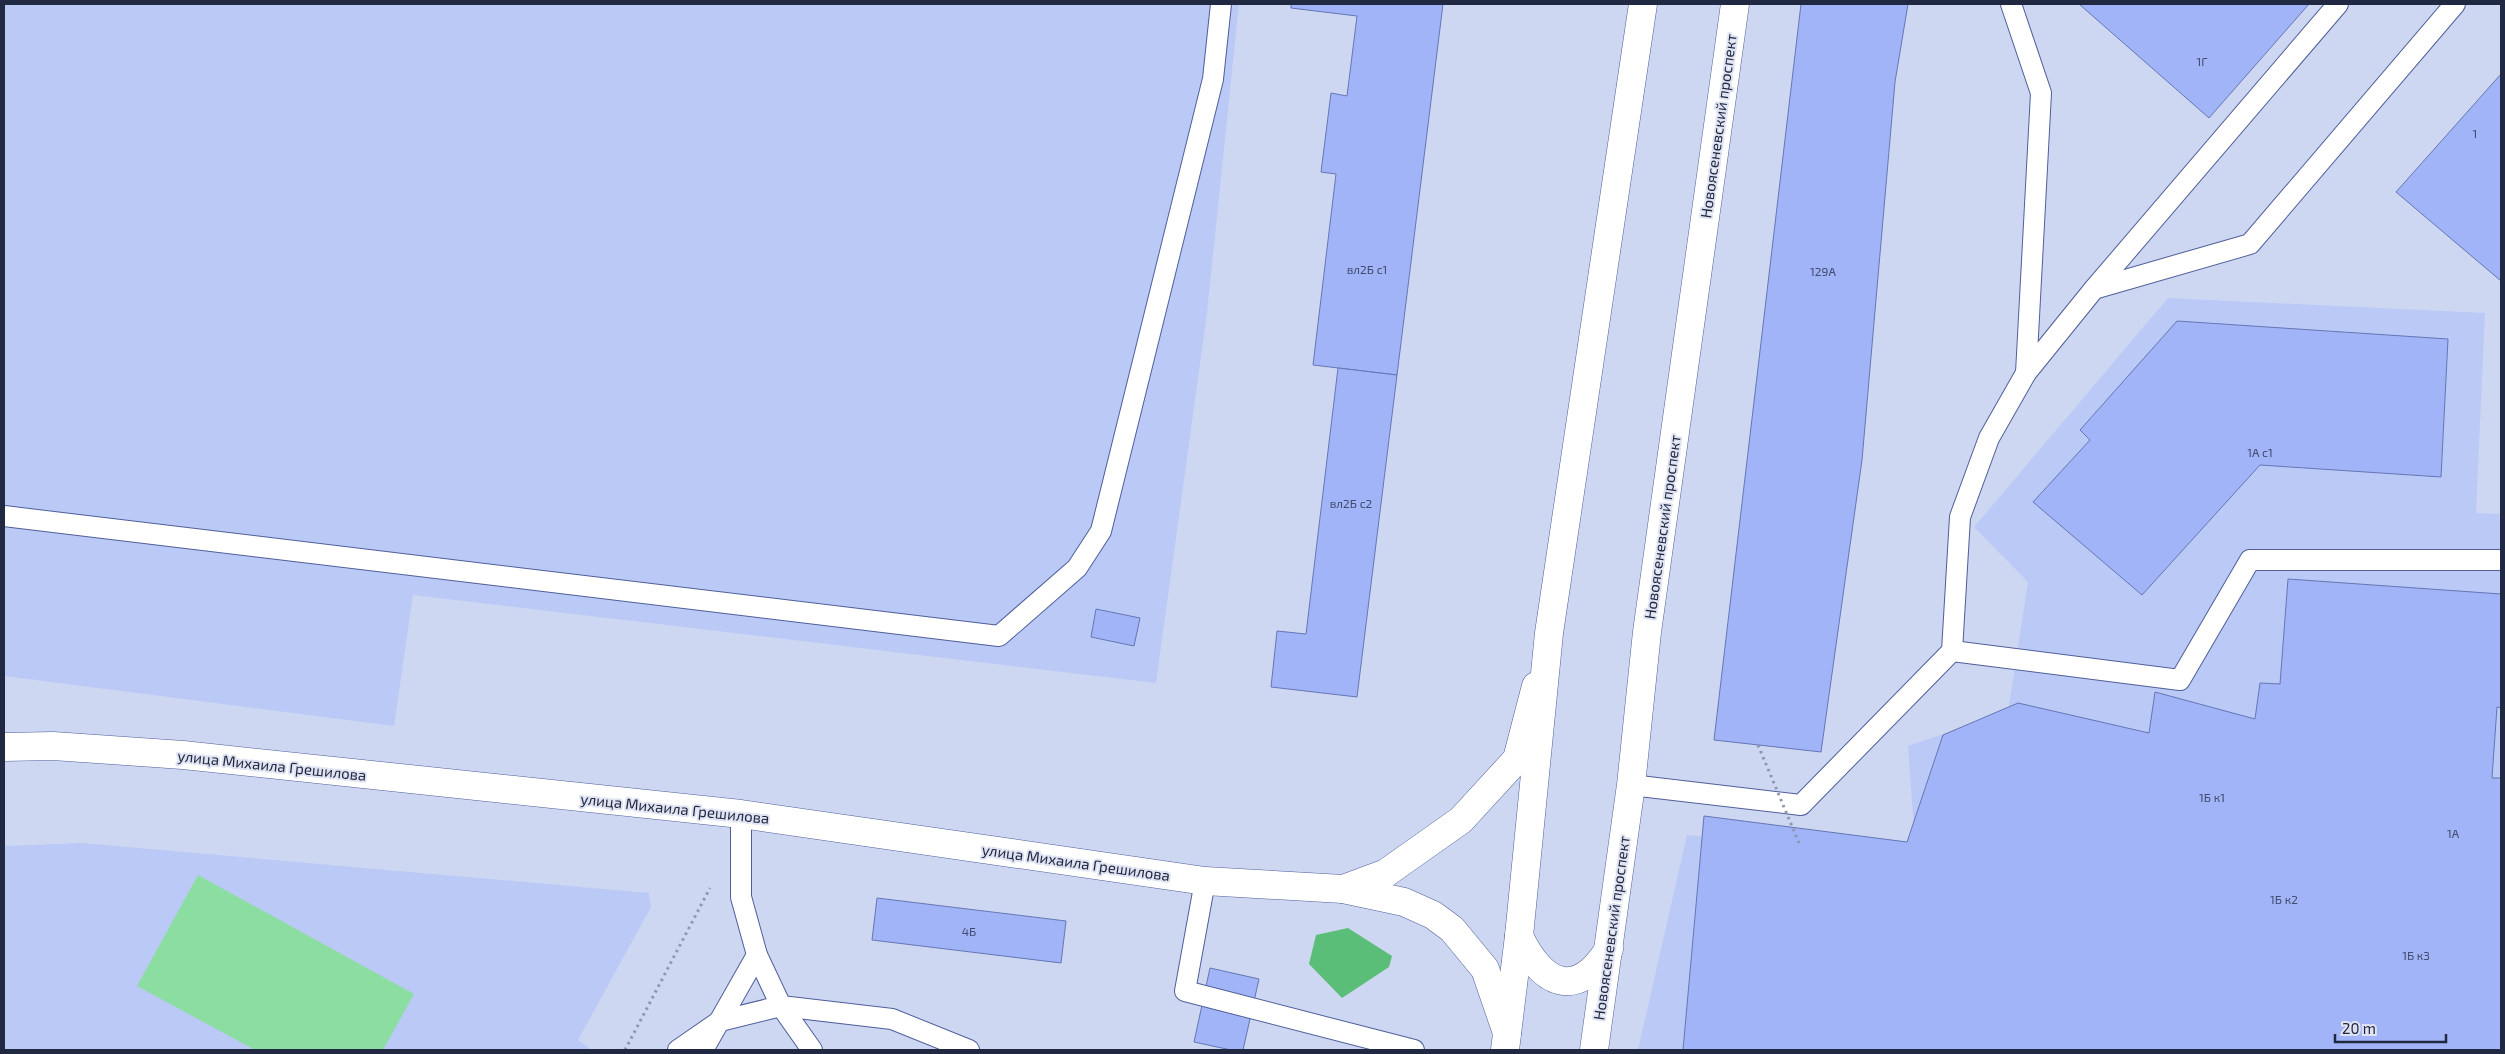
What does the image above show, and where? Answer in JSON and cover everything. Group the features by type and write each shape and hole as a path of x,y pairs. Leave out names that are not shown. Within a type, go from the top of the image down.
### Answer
{"main road":[{"path":"1506,1042 1519,936 1550,633 1643,4"},
{"name":"Новоясеневский проспект","path":"1594,1050 1631,785 1647,632 1735,4"},
{"name":"улица Михаила Грешилова","path":"1343,889 1386,873 1461,820 1517,759 1550,633"},
{"name":"улица Михаила Грешилова","path":"4,747 53,746 183,755 741,814 1205,881 1343,889 1404,902 1433,915 1452,929 1485,969 1506,1042"},
{"path":"1519,936 1528,956 1540,970 1558,981 1570,980 1587,974 1599,965 1609,949"}],"lane":[{"path":"4,516 999,636 1077,568 1100,531 1213,79 1221,4"},
{"path":"2011,4 2041,93 2026,373"},
{"path":"1631,785 1801,805 1952,651 1960,517 1989,438 2026,373 2094,289 2338,4"},
{"path":"2094,289 2250,244 2455,4"},
{"path":"1952,651 2180,680 2250,560 2501,560"},
{"path":"741,814 741,896 757,955 781,1006 812,1050"},
{"path":"1205,881 1185,991 1414,1050"},
{"path":"703,1050 757,955"},
{"path":"678,1050 720,1021 781,1006 892,1020 969,1050"},
{"path":"717,1050 720,1021"}],"path":[{"path":"1758,745 1798,843"},
{"path":"625,1050 711,885"}],"shaded area":[{"path":"4,4 1239,4 1207,313 1156,683 413,595 394,726 4,676"},
{"path":"2168,298 2485,313 2476,513 2501,514 2501,1050 2398,1050 2005,930 1921,1050 1638,1050 1687,835 1799,843 1916,858 1908,746 2008,712 2028,582 1974,527"},
{"path":"82,843 649,893 651,907 578,1040 592,1050 4,1050 4,846"}],"green space":[{"path":"198,875 414,994 383,1050 255,1050 137,986"},
{"path":"1348,928 1392,956 1389,967 1342,998 1309,964 1316,935"}],"building":[{"path":"1291,4 1443,4 1397,375 1313,365 1336,174 1321,172 1331,93 1347,96 1357,16 1291,8"},
{"path":"1801,4 1908,4 1895,82 1862,460 1821,752 1714,740"},
{"path":"2079,4 2309,4 2209,118"},
{"path":"2501,74 2501,281 2396,192"},
{"path":"2177,321 2448,339 2441,477 2260,465 2142,595 2033,502 2090,440 2080,430"},
{"path":"1338,368 1397,375 1357,697 1271,687 1277,631 1306,634"},
{"path":"2288,579 2501,594 2501,708 2497,707 2492,778 2501,778 2501,1050 1683,1050 1704,816 1907,842 1943,735 2018,703 2149,733 2155,692 2255,719 2260,683 2280,684"},
{"path":"1096,609 1140,618 1134,646 1091,637"},
{"path":"877,898 1066,921 1061,963 872,940"},
{"path":"1210,968 1259,979 1243,1050 1231,1050 1194,1042"}]}
